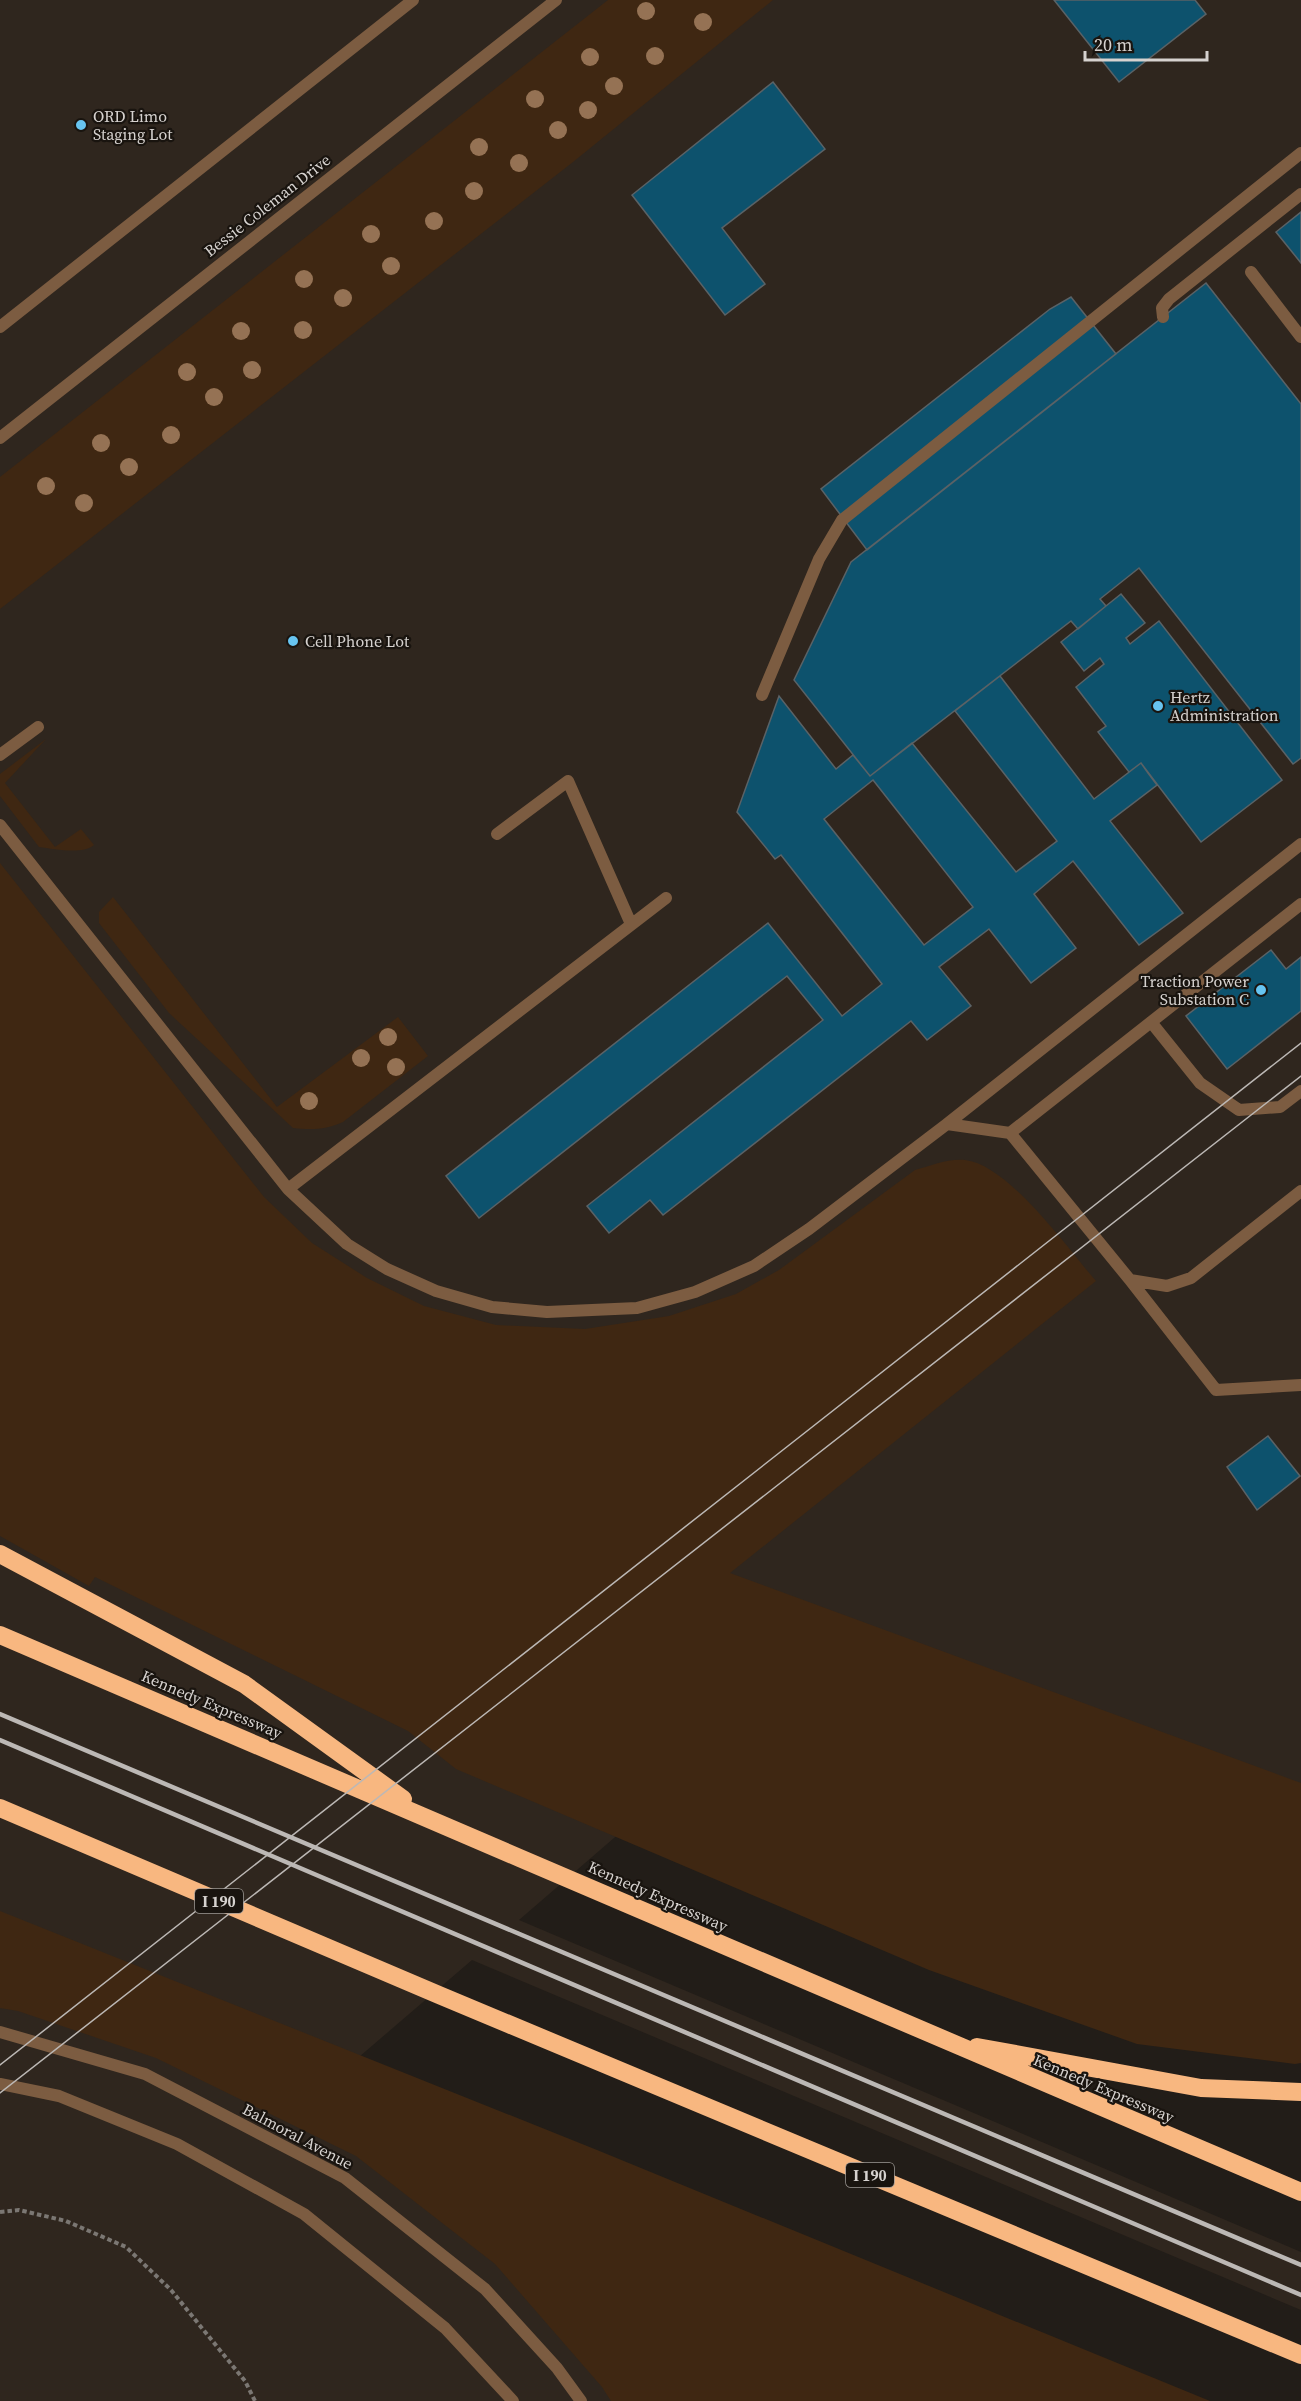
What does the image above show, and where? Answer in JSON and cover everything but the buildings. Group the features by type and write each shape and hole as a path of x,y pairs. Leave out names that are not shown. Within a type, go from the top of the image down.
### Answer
{"highway":[{"path":"0,1554 243,1684 428,1817"},
{"name":"Kennedy Expressway","path":"0,1635 428,1817 944,2042 1301,2192"},
{"name":"I 190","path":"0,1808 439,1995 1301,2355"},
{"path":"0,1819 88,1845"},
{"path":"944,2042 1202,2088 1301,2092"}],"street":[{"path":"0,327 412,0"},
{"name":"Bessie Coleman Drive","path":"0,438 556,0"},
{"path":"762,695 819,559 842,520 1301,153"},
{"path":"1163,317 1162,308 1169,299 1301,194"},
{"path":"1251,272 1301,337"},
{"path":"0,755 38,727"},
{"path":"497,834 568,781 631,924"},
{"path":"0,825 288,1189 347,1244 387,1269 436,1290 492,1307 536,1311 637,1308 694,1292 754,1266 809,1229 947,1124 1301,844"},
{"path":"288,1189 666,898"},
{"path":"1010,1133 1301,904"},
{"path":"1151,1022 1200,1083 1239,1110 1280,1107 1301,1090"},
{"path":"947,1124 1010,1133 1216,1390 1301,1385"},
{"path":"1130,1280 1167,1286 1191,1278 1301,1191"},
{"name":"Balmoral Avenue","path":"0,2032 145,2074 345,2178 485,2289 556,2367 581,2401"},
{"path":"0,2084 59,2096 177,2144 304,2214 445,2328 513,2401"}],"path":[{"path":"0,2212 19,2210 66,2221 126,2247 171,2290 245,2381 255,2401"}],"shaded area":[{"path":"0,0 1301,0 1301,1919 709,1756 519,1920 1301,2252 1301,2310 472,1960 345,2069 664,2401 0,2401"},
{"path":"608,0 773,0 573,162 0,609 0,477"},
{"path":"46,739 5,783 55,847 81,829 94,845 89,848 68,850 39,847 0,796 0,774"},
{"path":"0,863 264,1197 312,1243 367,1278 424,1306 496,1325 585,1329 669,1316 736,1294 779,1270 915,1170 946,1161 965,1160 982,1165 1018,1192 1037,1210 1096,1281 730,1573 1301,1783 1301,2063 1137,2044 929,1970 456,1769 408,1731 95,1577 89,1586 0,1536"},
{"path":"113,897 277,1107 398,1017 428,1056 343,1122 318,1129 293,1128 169,1013 99,923 99,912"},
{"path":"0,1911 597,2150 1210,2401 611,2401 602,2387 495,2264 356,2156 156,2058 18,2011 0,2008"}],"tram line":[{"path":"0,2065 1301,1043"},
{"path":"0,2093 1301,1076"}],"railway":[{"path":"0,1714 1301,2265"},
{"path":"0,1740 1301,2295"}],"place":[{"name":"ORD Limo Staging Lot","path":"81,125"},
{"name":"Cell Phone Lot","path":"293,641"},
{"name":"Hertz Administration","path":"1158,706"},
{"name":"Traction Power Substation C","path":"1261,990"}]}
